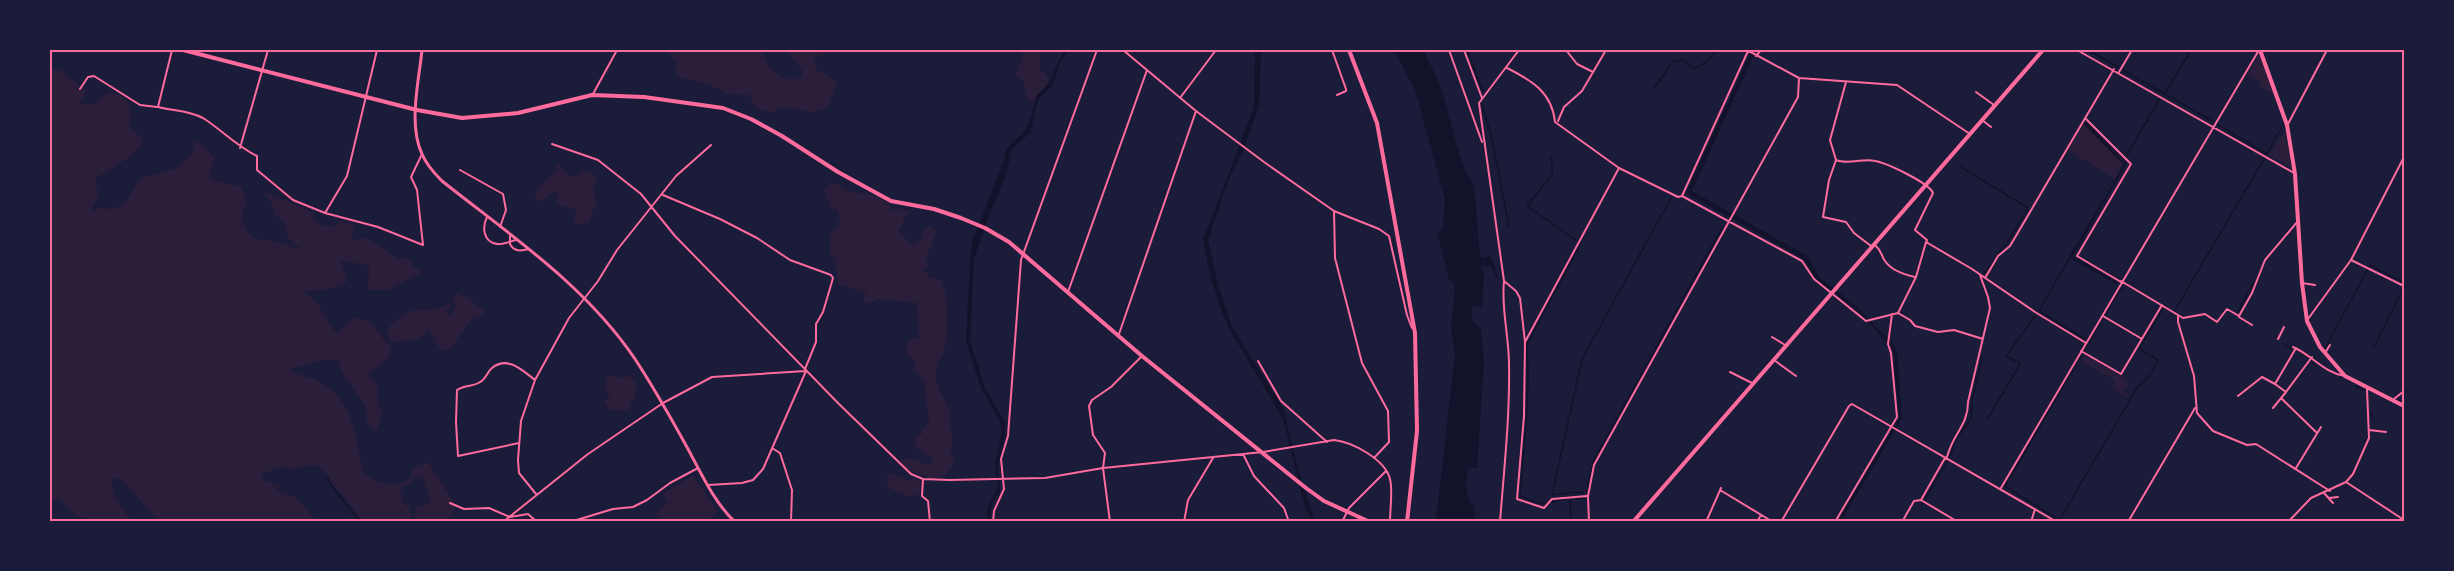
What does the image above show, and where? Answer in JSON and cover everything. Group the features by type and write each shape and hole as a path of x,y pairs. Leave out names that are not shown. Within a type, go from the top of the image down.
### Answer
{"main road":[{"path":"183,50 417,110 462,118 518,113 592,95 644,97 723,108 751,119 891,201 934,210 978,225 1009,242 1142,356 1306,488 1347,513 1370,522"},
{"path":"1349,50 1377,123 1415,333 1417,431 1407,522"},
{"path":"1633,522 1872,244 2043,50"},
{"path":"2259,50 2287,125 2295,174 2302,283 2307,321 2325,354 2345,376 2404,406"}],"street":[{"path":"158,107 172,50"},
{"path":"240,148 268,50"},
{"path":"325,213 347,176 377,50"},
{"path":"422,50 417,110 417,133 422,154 442,181 529,249 583,297 634,358 663,403 708,485 735,522"},
{"path":"592,95 617,50"},
{"path":"993,522 994,511 1004,489 1000,480 1001,459 1008,436 1020,266 1097,50"},
{"path":"1123,50 1245,148 1334,211 1379,229 1389,236 1407,315 1415,333"},
{"path":"1180,98 1216,50"},
{"path":"1332,50 1346,89 1336,95"},
{"path":"1449,50 1484,145"},
{"path":"1464,50 1482,98"},
{"path":"1500,522 1509,396 1509,350 1503,297 1504,281 1479,103 1520,50"},
{"path":"1566,50 1576,64 1593,72"},
{"path":"1558,122 1564,107 1582,91 1606,50"},
{"path":"1683,196 1747,50 1800,78 1897,85 1970,134"},
{"path":"1756,56 1761,50"},
{"path":"2077,50 2295,174"},
{"path":"2119,72 2132,50"},
{"path":"2001,488 2259,50"},
{"path":"2262,55 2265,50"},
{"path":"2287,125 2327,50"},
{"path":"2400,50 2404,52"},
{"path":"1507,68 1536,83 1554,111 1555,122 1619,168 1678,198 1683,196 1803,261 1814,279 1867,321 1898,313 1916,326 1938,332 1954,330 1983,339"},
{"path":"1985,278 1998,256 2010,246 2114,69"},
{"path":"1068,292 1147,70"},
{"path":"80,89 88,77 94,76 140,105 174,111 183,110 202,118 240,148 256,156 257,170 294,200 325,213 378,227 423,245 417,190 411,177 422,154"},
{"path":"1589,522 1588,496 1594,465 1798,97 1800,78"},
{"path":"1846,82 1830,140 1836,160 1829,180 1823,218 1846,222 1854,233 1881,250 1886,263 1905,274 1916,277"},
{"path":"1976,92 1995,106"},
{"path":"1119,334 1197,111"},
{"path":"2085,118 2131,164 2077,256 2183,318 2205,314 2217,322 2228,309 2252,325"},
{"path":"1982,120 1991,127"},
{"path":"552,144 598,160 641,194 651,209 806,370 911,474 923,479 1045,478 1103,468 1214,458 1343,441 1374,459 1386,471 1390,479 1390,522"},
{"path":"536,494 519,473 522,421 535,380 583,297 598,281 617,250 676,176 711,146"},
{"path":"2307,321 2351,260 2404,157"},
{"path":"1836,160 1843,162 1877,161 1926,184 1933,193 1915,230 1927,240 1926,242 2086,343"},
{"path":"1525,342 1619,168"},
{"path":"460,170 503,194 506,210 501,227"},
{"path":"662,194 739,228 790,260 834,278 823,312 816,324 816,342 806,370 763,469 753,480 708,485"},
{"path":"1334,211 1335,258 1362,363 1388,411 1389,442 1374,459"},
{"path":"487,217 483,225 488,238 497,244 516,240"},
{"path":"2239,316 2252,293 2265,260 2298,221"},
{"path":"510,235 512,247 519,250 529,249"},
{"path":"1898,313 1916,277 1926,242"},
{"path":"2351,260 2404,286"},
{"path":"1921,500 1946,457 1951,440 1968,415 1968,402 1990,308 1980,275"},
{"path":"1504,281 1520,298 1525,342 1524,416 1517,499 1544,508 1552,499 1588,496"},
{"path":"2302,283 2314,285"},
{"path":"2081,351 2121,374 2162,305"},
{"path":"1835,522 1894,428 1897,417 1891,353 1888,344 1892,314"},
{"path":"2102,315 2142,339"},
{"path":"2178,316 2194,376 2195,408 2207,426 2213,431 2247,445 2256,444 2330,491"},
{"path":"2278,339 2284,327"},
{"path":"1772,337 1785,345"},
{"path":"2325,354 2330,345"},
{"path":"2275,384 2294,348 2312,357 2324,369 2336,375 2345,376"},
{"path":"1110,522 1103,468 1105,453 1093,435 1089,406 1092,400 1131,369 1142,356"},
{"path":"2273,408 2312,357"},
{"path":"1773,359 1796,376"},
{"path":"1258,361 1281,401 1327,442"},
{"path":"519,443 458,456 457,390 478,384 492,368 506,363 511,363 535,380"},
{"path":"503,522 588,454 663,403 712,377 806,370"},
{"path":"1730,372 1752,383"},
{"path":"2238,396 2262,377 2286,392"},
{"path":"2288,522 2311,498 2346,482 2365,451 2369,430 2367,387"},
{"path":"2394,399 2404,391"},
{"path":"2281,398 2317,433"},
{"path":"1781,522 1852,404 2001,488 2056,522"},
{"path":"2128,522 2195,408"},
{"path":"2295,468 2321,427"},
{"path":"2369,430 2386,432"},
{"path":"772,448 780,453 792,490 790,522"},
{"path":"1243,454 1254,476 1284,508 1289,522"},
{"path":"1184,522 1188,500 1214,458"},
{"path":"570,522 640,504 698,468"},
{"path":"1342,522 1347,513 1386,471"},
{"path":"923,479 922,496 928,501 930,522"},
{"path":"2346,482 2404,520 2403,522"},
{"path":"1706,522 1721,489 1773,522"},
{"path":"2324,493 2333,503"},
{"path":"2329,498 2338,497"},
{"path":"1902,522 1914,501 1921,500 1958,522"},
{"path":"450,503 464,509 489,508 510,517 528,514 537,522"},
{"path":"2031,522 2035,509"},
{"path":"1757,522 1761,514"}],"shaded area":[{"path":"666,50 761,50 775,73 786,79 793,79 800,78 803,72 788,50 828,50 821,58 818,54 814,59 817,70 837,81 828,107 812,113 799,109 778,108 773,113 758,108 750,95 727,94 711,85 681,78 675,71 676,62"},
{"path":"1021,50 1038,50 1041,53 1039,69 1049,80 1046,88 1032,101 1027,100 1024,82 1016,76 1023,57"},
{"path":"1064,50 1069,50 1060,62 1053,85 1038,100 1030,133 1012,149 1005,178 974,259 970,341 985,388 1005,422 998,465 1000,492 992,502 990,521 987,521 987,507 998,489 995,465 1002,431 1000,421 981,388 966,342 970,258 973,240 1007,148 1028,126 1037,95 1049,83"},
{"path":"1255,50 1261,50 1259,106 1244,149 1227,183 1208,240 1218,284 1232,327 1283,408 1300,477 1315,521 1311,521 1304,503 1283,419 1223,315 1211,278 1203,240 1254,107"},
{"path":"1394,50 1424,50 1443,94 1464,165 1474,184 1480,256 1484,258 1490,255 1498,277 1491,265 1479,267 1484,273 1482,307 1472,306 1472,319 1481,329 1484,363 1477,468 1468,468 1466,486 1470,504 1474,503 1475,521 1436,521 1455,354 1451,328 1455,290 1453,282 1449,280 1437,233 1443,227 1445,199 1415,90"},
{"path":"1752,50 1756,50 1692,191 1807,256 1820,278 1857,307 1893,344 1897,352 1902,418 1841,521 1838,521 1899,418 1893,349 1857,310 1816,279 1804,259 1686,193"},
{"path":"2259,54 2273,94 2259,86 2261,82 2247,75"},
{"path":"50,69 60,70 86,91 83,99 77,103 92,105 108,92 122,96 129,104 131,115 129,128 135,131 143,141 129,157 96,178 98,196 91,212 103,207 112,210 125,203 140,178 168,171 182,164 193,150 196,140 215,157 209,178 241,186 247,201 241,218 253,238 301,248 293,244 287,235 285,224 274,213 274,207 264,192 315,213 312,220 321,225 337,227 339,220 352,224 355,229 352,237 354,241 367,238 398,259 405,258 412,261 413,267 424,272 388,290 368,290 369,266 341,260 347,282 331,289 303,292 319,306 337,333 353,318 362,319 372,324 391,346 387,359 369,371 369,377 377,383 377,400 383,414 376,431 369,426 365,407 342,373 338,361 325,359 290,370 316,380 339,398 351,420 364,473 387,484 398,484 410,479 413,468 428,462 455,504 451,517 442,522 417,521 414,516 417,507 427,505 431,501 422,477 413,477 412,482 403,487 400,493 405,505 409,507 413,521 362,521 344,496 331,484 329,476 318,466 308,465 291,470 277,467 263,474 262,479 282,487 276,490 296,498 317,521 158,521 123,481 113,477 114,494 131,521 91,521 76,515 60,499 51,501"},
{"path":"2086,122 2126,164 2073,256 2117,282 2116,284 2069,257 2124,165 2084,124"},
{"path":"2084,123 2123,163 2115,179 2068,150"},
{"path":"2285,131 2291,167 2269,155"},
{"path":"557,163 571,177 584,170 598,176 593,190 597,201 589,222 579,225 574,220 576,208 560,206 556,200 558,193 556,191 538,202 534,198 540,185 556,172"},
{"path":"830,182 847,190 879,197 889,205 892,211 898,208 910,212 903,219 903,224 898,230 911,244 920,240 926,227 937,231 925,260 931,264 923,270 930,277 942,281 946,297 947,335 936,376 951,414 953,442 950,452 953,455 954,465 946,474 934,479 906,470 900,459 916,459 926,465 932,464 933,459 917,449 913,439 923,433 921,430 929,423 924,380 915,371 915,360 907,355 906,349 909,340 919,337 917,303 878,299 868,304 863,302 866,293 838,284 835,259 830,255 830,234 836,228 840,218 837,210 830,207 824,191"},
{"path":"458,293 462,297 468,296 476,305 485,310 482,315 473,318 450,349 442,350 436,344 430,329 419,339 391,343 387,334 388,330 398,318 412,311 437,309 449,303 451,306 445,312 451,315 456,306 452,303"},
{"path":"2084,355 2125,378 2128,387 2123,391 2128,395 2126,397 2112,388 2114,380 2081,361"},
{"path":"630,375 636,384 635,400 630,401 630,408 624,411 609,409 604,402 610,395 604,387 607,378 610,376 624,378"},
{"path":"891,473 898,477 902,476 906,480 918,479 921,483 919,495 908,496 891,489 887,483 887,475"},
{"path":"693,475 717,510 715,515 707,521 660,521 655,513 668,503 663,494"}],"waterway":[{"path":"1467,50 1483,91"},
{"path":"1654,89 1674,60 1683,59 1694,69 1706,62 1718,50"},
{"path":"2088,50 2118,67"},
{"path":"2165,93 2191,50"},
{"path":"2123,70 2212,121"},
{"path":"2127,155 2159,100"},
{"path":"1482,104 1492,139 1509,227"},
{"path":"2217,124 2267,154 2282,127"},
{"path":"1551,158 1553,173 1527,206 1576,240"},
{"path":"2175,310 2264,159"},
{"path":"1961,167 2028,208 2007,243 1984,274"},
{"path":"1582,493 1552,495 1582,359 1671,198"},
{"path":"1587,491 1593,462 1722,228"},
{"path":"1566,499 1542,504 1520,496 1527,415 1527,344 1581,243"},
{"path":"2070,257 2039,311 2085,339"},
{"path":"2325,348 2370,265 2404,283"},
{"path":"2238,312 2253,283"},
{"path":"2374,347 2404,287"},
{"path":"2062,522 2005,486 2120,289 2123,288"},
{"path":"2060,519 2137,388 2148,378 2158,360 2139,349 2162,310"},
{"path":"1988,418 2020,364 2006,356 2035,316"},
{"path":"2283,344 2293,349"},
{"path":"1922,505 1951,454 1955,441 1971,418 1972,402 1982,358"},
{"path":"2311,361 2316,366"},
{"path":"2355,386 2364,390"},
{"path":"2372,412 2372,417"},
{"path":"328,478 333,488 360,522"},
{"path":"1575,498 1585,499"},
{"path":"1570,500 1571,522"}]}
